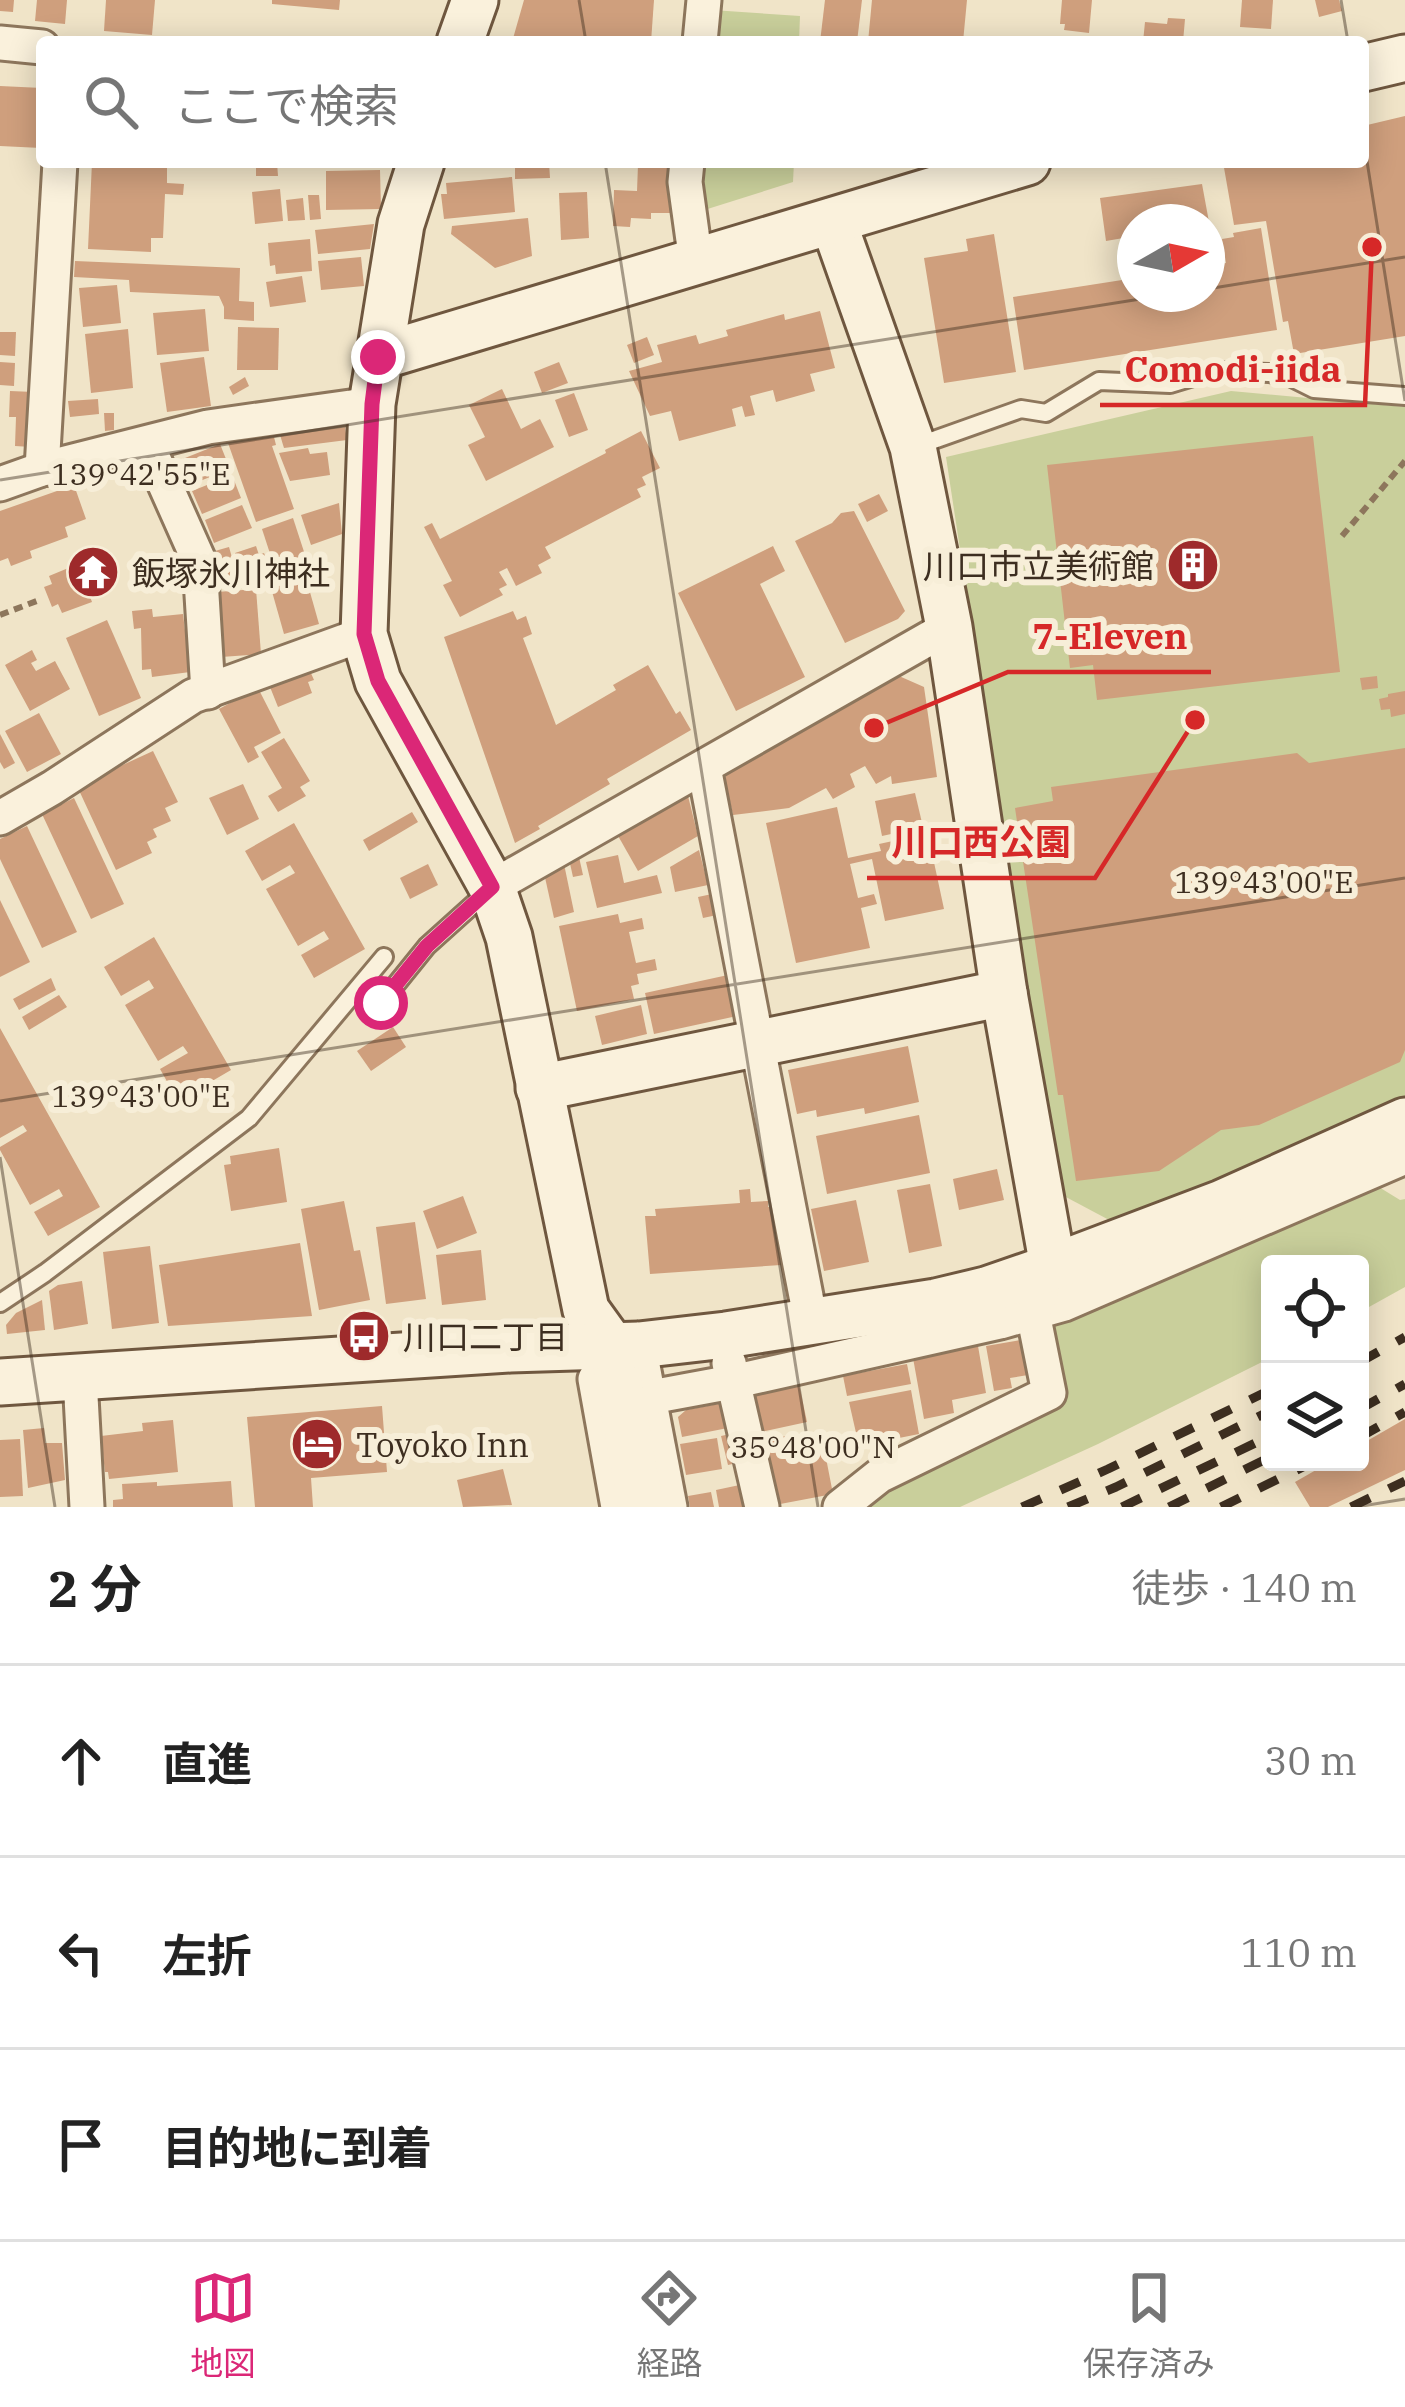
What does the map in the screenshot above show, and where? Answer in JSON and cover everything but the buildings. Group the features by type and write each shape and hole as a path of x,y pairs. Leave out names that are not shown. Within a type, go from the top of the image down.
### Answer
{"street":[{"path":"462,36 475,0"},
{"path":"701,36 704,0"},
{"path":"0,43 36,46"},
{"path":"1369,67 1405,58"},
{"path":"42,469 60,168"},
{"path":"419,168 401,224 372,404 364,634 378,681 492,887 509,937 586,1310 651,1397 670,1507"},
{"path":"686,168 696,262"},
{"path":"378,357 1007,168"},
{"path":"833,221 913,447 949,627 1004,993 1053,1267 1033,1313 1049,1393 879,1476 840,1507"},
{"path":"0,484 208,427 372,404"},
{"path":"147,444 200,562 208,692"},
{"path":"492,887 949,627"},
{"path":"0,818 193,696 364,634"},
{"path":"704,767 812,1322"},
{"path":"539,1088 1004,993"},
{"path":"0,1382 614,1346 726,1335 936,1302 1053,1267 1222,1203 1405,1121"},
{"path":"651,1397 1064,1304 1405,1157"},
{"path":"726,1335 732,1382 763,1507"},
{"path":"614,1346 618,1507"},
{"path":"614,1346 641,1507"},
{"path":"80,1378 87,1507"}],"lane":[{"path":"913,447 1021,409 1046,413 1100,381 1170,384 1213,371 1269,373 1314,389 1405,396"},
{"path":"381,1003 427,946 492,887"},
{"path":"0,1303 250,1118 384,957"}],"path":[{"path":"1342,536 1405,461"},
{"path":"0,615 42,599"}],"green space":[{"path":"712,10 800,16 799,36 710,36"},
{"path":"702,168 794,168 793,182 698,212"},
{"path":"1231,391 1405,407 1405,1102 1111,1221 1064,1196 1056,1182 946,457"},
{"path":"1374,1184 1405,1199 1405,1287 1369,1307 1369,1255 1261,1255 1261,1362 960,1507 865,1507 887,1489 1065,1405 1049,1318"}],"railway":[{"path":"1369,1357 1405,1337"},
{"path":"1369,1404 1405,1384"},
{"path":"1022,1507 1261,1394"},
{"path":"1369,1432 1405,1412"},
{"path":"1068,1507 1261,1415"},
{"path":"1122,1507 1261,1440"},
{"path":"1169,1507 1261,1461"},
{"path":"1221,1507 1295,1471"},
{"path":"1351,1507 1405,1481"}],"place":[{"name":"Comodi-iida","path":"1372,247"},
{"name":"川口市立美術館","path":"1193,565"},
{"name":"飯塚氷川神社","path":"93,572"},
{"name":"川口西公園","path":"1195,720"},
{"name":"7-Eleven","path":"874,728"},
{"name":"川口二丁目","path":"364,1336"},
{"name":"Toyoko Inn","path":"317,1444"}],"route":[{"path":"378,357 372,404 364,634 378,681 492,887 427,946 381,1003"}]}
